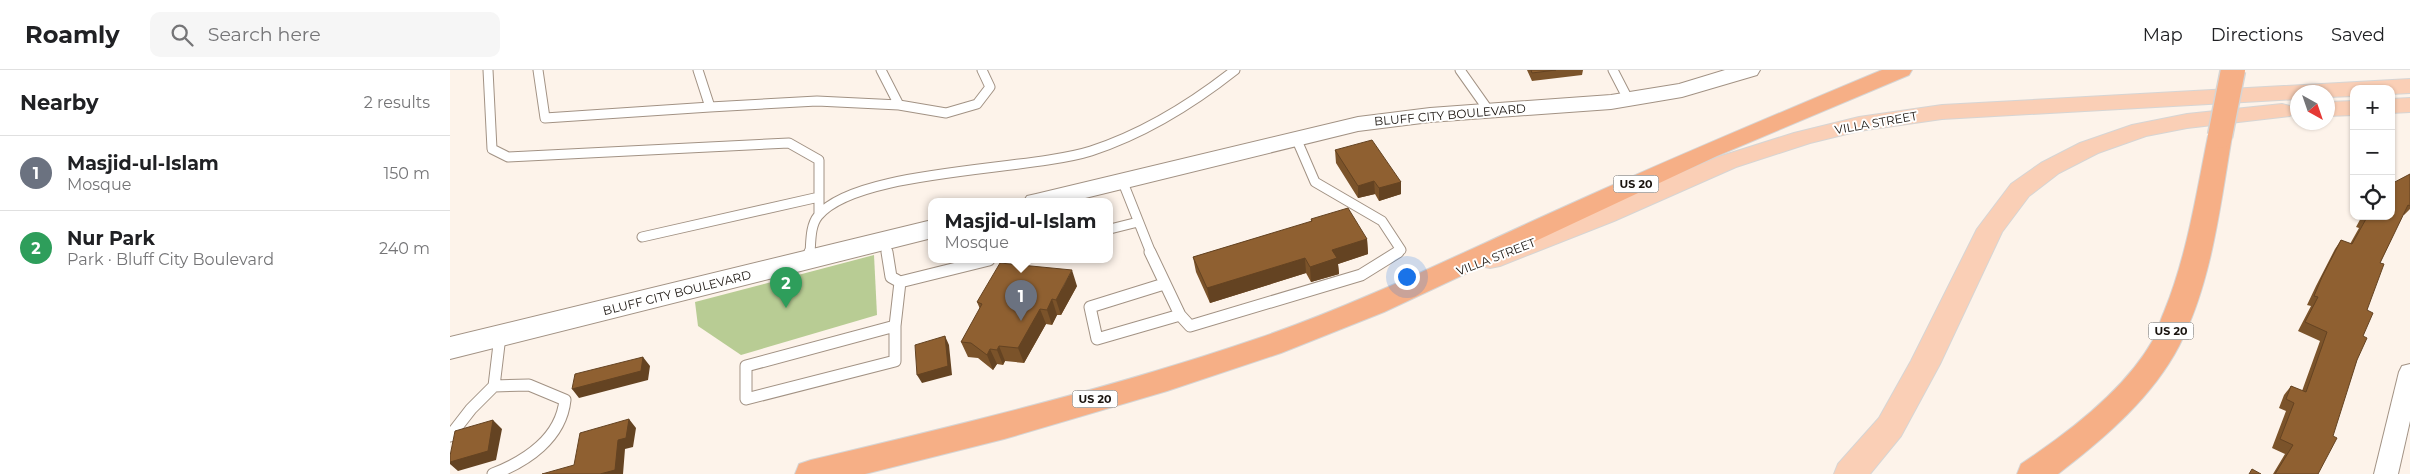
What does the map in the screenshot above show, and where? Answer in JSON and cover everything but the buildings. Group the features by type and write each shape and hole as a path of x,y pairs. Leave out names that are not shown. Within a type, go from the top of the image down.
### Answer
{"highway":[{"name":"US 20","path":"810,474 1004,426 1167,379 1271,345 1374,305 1708,151 1901,70"},
{"name":"US 20","path":"2033,474 2058,457 2122,401 2165,344 2188,292 2199,247 2233,70"}],"main road":[{"name":"VILLA STREET","path":"1374,305 1605,215 1727,162 1802,138 1859,124 1942,112 2410,86"},
{"path":"2395,106 2410,105"},
{"path":"2335,109 2350,108"},
{"path":"1850,474 1890,427 1924,364 1990,230 2020,190 2050,168 2081,152 2140,130 2255,112 2290,111"}],"street":[{"name":"BLUFF CITY BOULEVARD","path":"1052,198 1296,138 1396,118 1628,99 1682,90 1750,70"},
{"name":"BLUFF CITY BOULEVARD","path":"450,348 928,230"},
{"path":"2386,474 2402,440 2410,372"}],"lane":[{"path":"488,70 492,149 508,157 789,143 819,160 819,214"},
{"path":"538,70 545,118 817,101 899,105 946,113 977,104 990,87 982,70"},
{"path":"698,70 710,107"},
{"path":"881,70 899,105"},
{"path":"810,260 813,226 819,214 835,201 855,191 931,176 1068,158 1104,147 1179,110 1235,70"},
{"path":"1460,70 1489,111"},
{"path":"1613,70 1628,99"},
{"path":"1122,180 1164,284 1180,316 1190,326 1361,275 1401,250 1382,221 1315,182 1296,138"},
{"path":"642,238 819,197"},
{"path":"1113,228 1138,222"},
{"path":"885,241 891,276 900,282 977,263"},
{"path":"895,326 746,366 746,399 895,361 895,326 900,282"},
{"path":"1164,284 1090,307 1098,339 1180,316"},
{"path":"450,436 471,409 494,386 500,336"},
{"path":"493,474 503,471 533,451 557,428 565,411 565,400 528,386 494,386"}],"green space":[{"path":"874,255 877,315 741,355 698,326 695,302"}],"place":[{"name":"Nur Park","path":"786,308"},
{"name":"Masjid-ul-Islam","path":"1021,321"}]}
